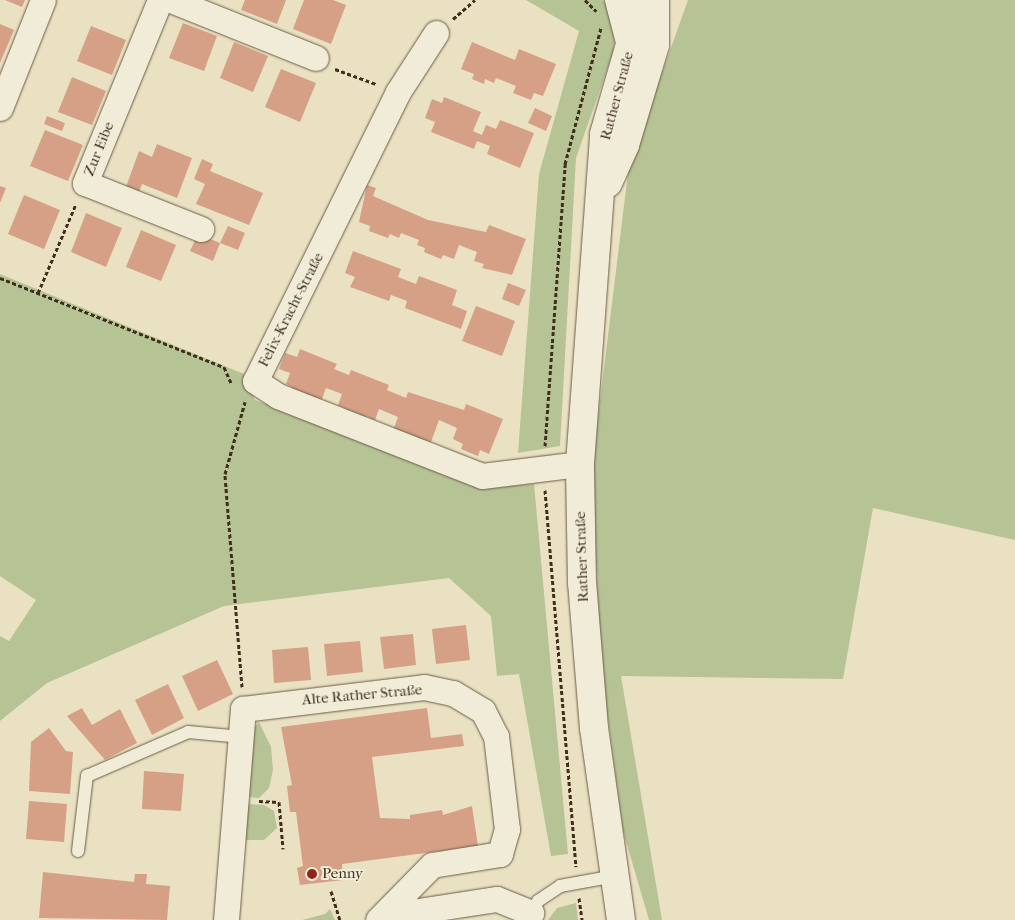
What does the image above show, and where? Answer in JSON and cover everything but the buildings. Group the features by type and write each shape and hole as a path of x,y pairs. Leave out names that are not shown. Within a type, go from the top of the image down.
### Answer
{"main road":[{"path":"619,0 642,46"},
{"name":"Rather Straße","path":"621,920 592,710 582,583 580,464 593,265 603,194 604,134 642,46 643,0"},
{"path":"642,46 655,0"}],"street":[{"path":"0,108 43,0"},
{"name":"Zur Eibe","path":"160,0 85,183 202,229"},
{"path":"171,0 316,58"},
{"name":"Felix-Kracht-Straße","path":"436,33 398,92 243,392 278,396 482,476 580,464"},
{"name":"Alte Rather Straße","path":"243,709 424,688 453,693 483,710 496,736 507,829 500,854 432,865 387,912"},
{"path":"226,920 243,709"},
{"path":"387,912 405,913 497,898 530,916"}],"lane":[{"path":"78,851 87,776 188,732 242,737"},
{"path":"530,916 538,901 560,886 615,876"}],"path":[{"path":"436,33 475,0"},
{"path":"316,58 398,92"},
{"path":"38,293 85,183"},
{"path":"0,278 224,367 243,392 225,474 243,709"},
{"path":"237,800 279,802 283,849"},
{"path":"331,891 340,920"}],"green space":[{"path":"526,0 603,0 617,22 613,53 576,158 560,446 518,453 539,174 579,31"},
{"path":"688,0 1015,0 1015,540 873,508 843,679 621,676 662,920 649,920 623,831 602,674 591,474 629,165"},
{"path":"0,274 244,374 255,400 480,488 534,484 568,854 551,856 519,674 497,676 491,616 449,578 224,606 47,683 0,721 0,636 9,641 36,600 0,576"},
{"path":"259,722 271,747 273,770 269,788 259,798 248,797 253,729"},
{"path":"247,804 264,805 274,811 277,828 264,840 243,840"},
{"path":"576,903 578,920 548,920 557,908"},
{"path":"330,909 335,920 302,920 325,914"}],"place":[{"name":"Penny","path":"312,874"}]}
